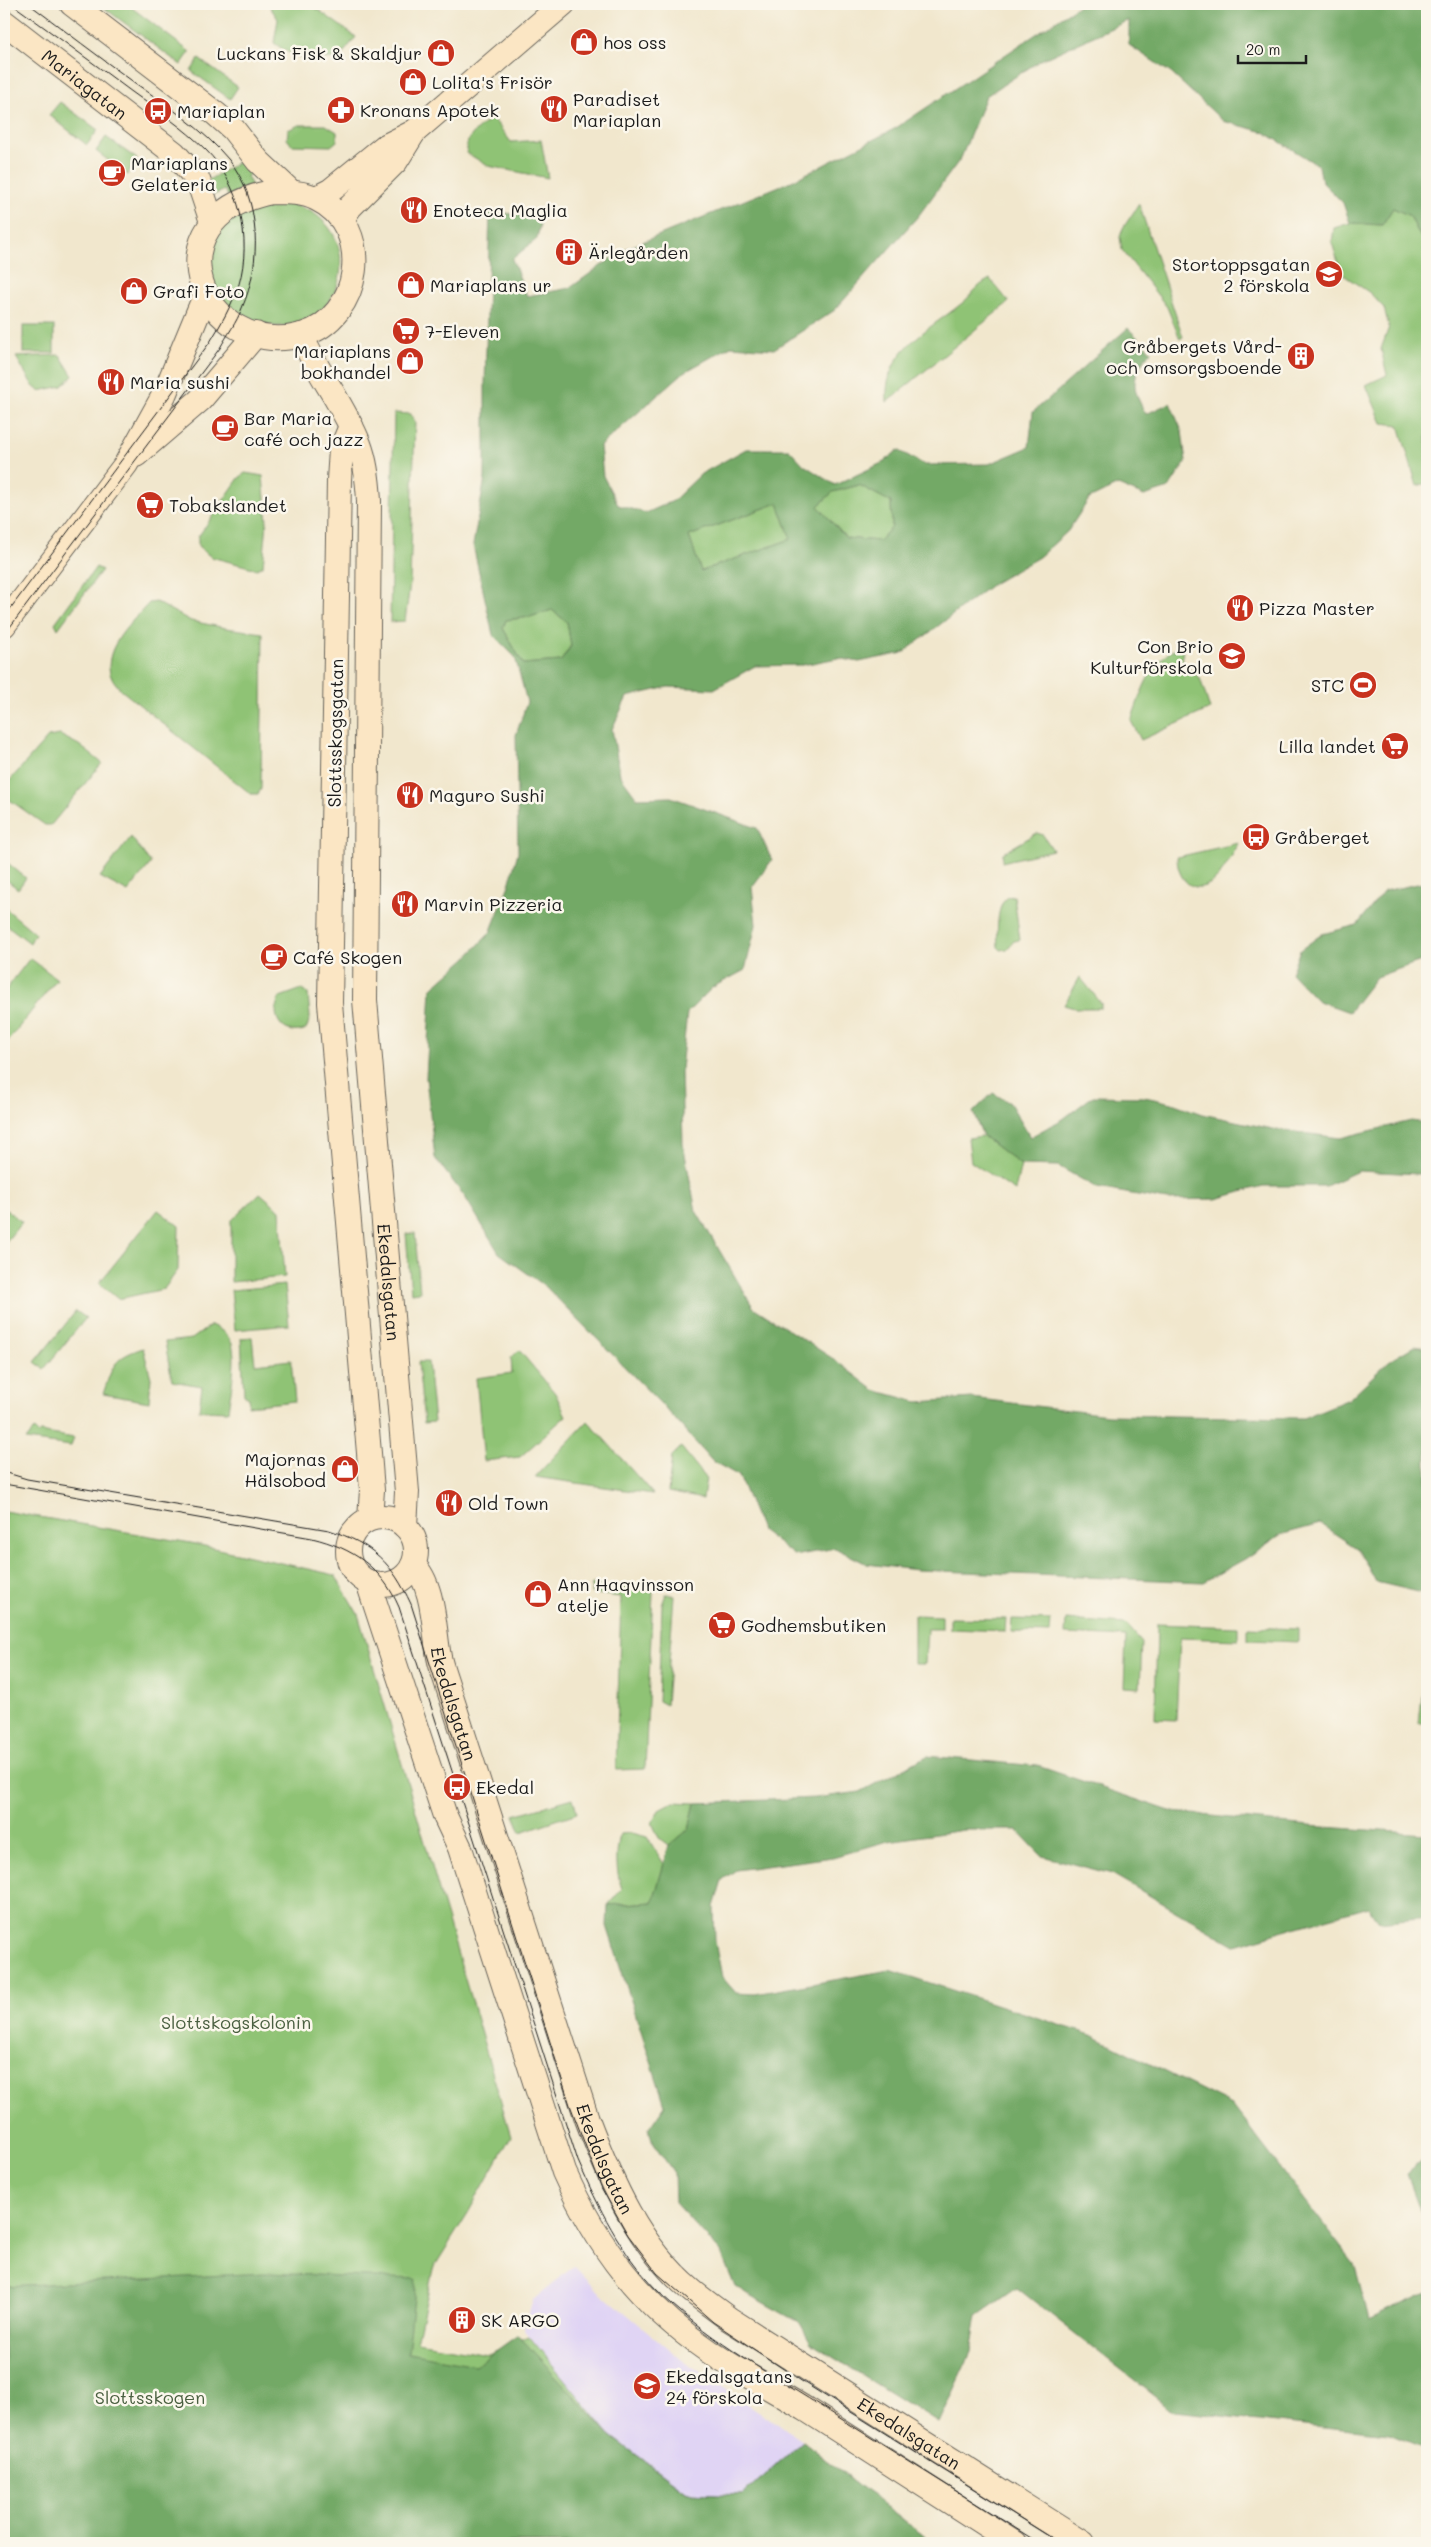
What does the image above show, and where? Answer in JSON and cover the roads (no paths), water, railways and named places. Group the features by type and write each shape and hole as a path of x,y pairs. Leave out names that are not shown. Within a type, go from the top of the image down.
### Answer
{"street":[{"path":"72,4 216,114 233,129 258,161 291,192"},
{"path":"316,198 330,191 384,147 414,132 563,4"},
{"name":"Mariagatan","path":"4,22 174,153 198,180 212,222"},
{"path":"342,219 350,207 396,161 414,132"},
{"path":"291,192 316,198 342,219 352,244 355,260 354,276 349,294 339,309 325,323 301,335 278,337 256,334 225,318 213,307 201,286 200,247 212,222 224,210 257,195 291,192"},
{"path":"4,626 126,464 164,395 206,296"},
{"path":"126,464 200,400 256,334"},
{"name":"Slottsskogsgatan","path":"301,335 310,357 351,426 367,473 369,500 365,919 368,1038"},
{"name":"Slottsskogsgatan","path":"333,1042 330,1003 339,480 341,450 351,426"},
{"name":"Ekedalsgatan","path":"368,1038 407,1492 406,1526"},
{"name":"Ekedalsgatan","path":"333,1042 370,1452 372,1490 370,1519"},
{"path":"389,1518 406,1526 414,1540 416,1550 413,1565 400,1580 381,1585 368,1582 355,1571 348,1549 354,1533 370,1519 389,1518"},
{"name":"Ekedalsgatan","path":"413,1565 424,1578 440,1659 448,1687 587,2119 611,2180 636,2224 669,2268 691,2290 729,2319 1082,2543"},
{"name":"Ekedalsgatan","path":"368,1582 445,1816 460,1848 564,2172 582,2212 607,2253 644,2298 678,2329 704,2348 799,2405 1014,2543"}],"tram line":[{"path":"4,617 210,342 226,314 239,284 243,267 244,249 243,231 235,195 218,164 206,150 189,134 12,4"},
{"path":"4,635 220,348 242,308 253,271 255,252 255,232 247,193 240,176 219,149 185,118 29,4"},
{"path":"4,1472 27,1479 329,1530 358,1542 388,1566 411,1604 570,2105 602,2189 628,2235 657,2273 713,2322 803,2382 1060,2543"},
{"path":"4,1484 312,1538 327,1542 353,1554 375,1571 384,1581 399,1607 578,2161 602,2212 621,2245 656,2289 713,2337 1039,2543"}],"place":[{"name":"hos oss","path":"584,42"},
{"name":"Luckans Fisk & Skaldjur","path":"441,53"},
{"name":"Lolita's Frisör","path":"413,82"},
{"name":"Paradiset Mariaplan","path":"554,109"},
{"name":"Kronans Apotek","path":"341,110"},
{"name":"Mariaplan","path":"158,111"},
{"name":"Mariaplans Gelateria","path":"112,173"},
{"name":"Enoteca Maglia","path":"414,210"},
{"name":"Ärlegården","path":"569,252"},
{"name":"Stortoppsgatan 2 förskola","path":"1329,274"},
{"name":"Mariaplans ur","path":"411,285"},
{"name":"Grafi Foto","path":"134,291"},
{"name":"7-Eleven","path":"406,331"},
{"name":"Gråbergets Vård- och omsorgsboende","path":"1301,356"},
{"name":"Mariaplans bokhandel","path":"410,361"},
{"name":"Maria sushi","path":"111,382"},
{"name":"Bar Maria café och jazz","path":"225,428"},
{"name":"Tobakslandet","path":"150,505"},
{"name":"Pizza Master","path":"1240,608"},
{"name":"Con Brio Kulturförskola","path":"1232,656"},
{"name":"STC","path":"1363,685"},
{"name":"Lilla landet","path":"1395,746"},
{"name":"Maguro Sushi","path":"410,795"},
{"name":"Gråberget","path":"1256,837"},
{"name":"Marvin Pizzeria","path":"405,904"},
{"name":"Café Skogen","path":"274,957"},
{"name":"Majornas Hälsobod","path":"345,1469"},
{"name":"Old Town","path":"449,1503"},
{"name":"Ann Haqvinsson atelje","path":"538,1594"},
{"name":"Godhemsbutiken","path":"722,1625"},
{"name":"Ekedal","path":"457,1787"},
{"name":"SK ARGO","path":"462,2320"},
{"name":"Ekedalsgatans 24 förskola","path":"647,2386"}],"park label":[{"name":"Slottskogskolonin","path":"236,2022"},
{"name":"Slottsskogen","path":"150,2397"}]}
